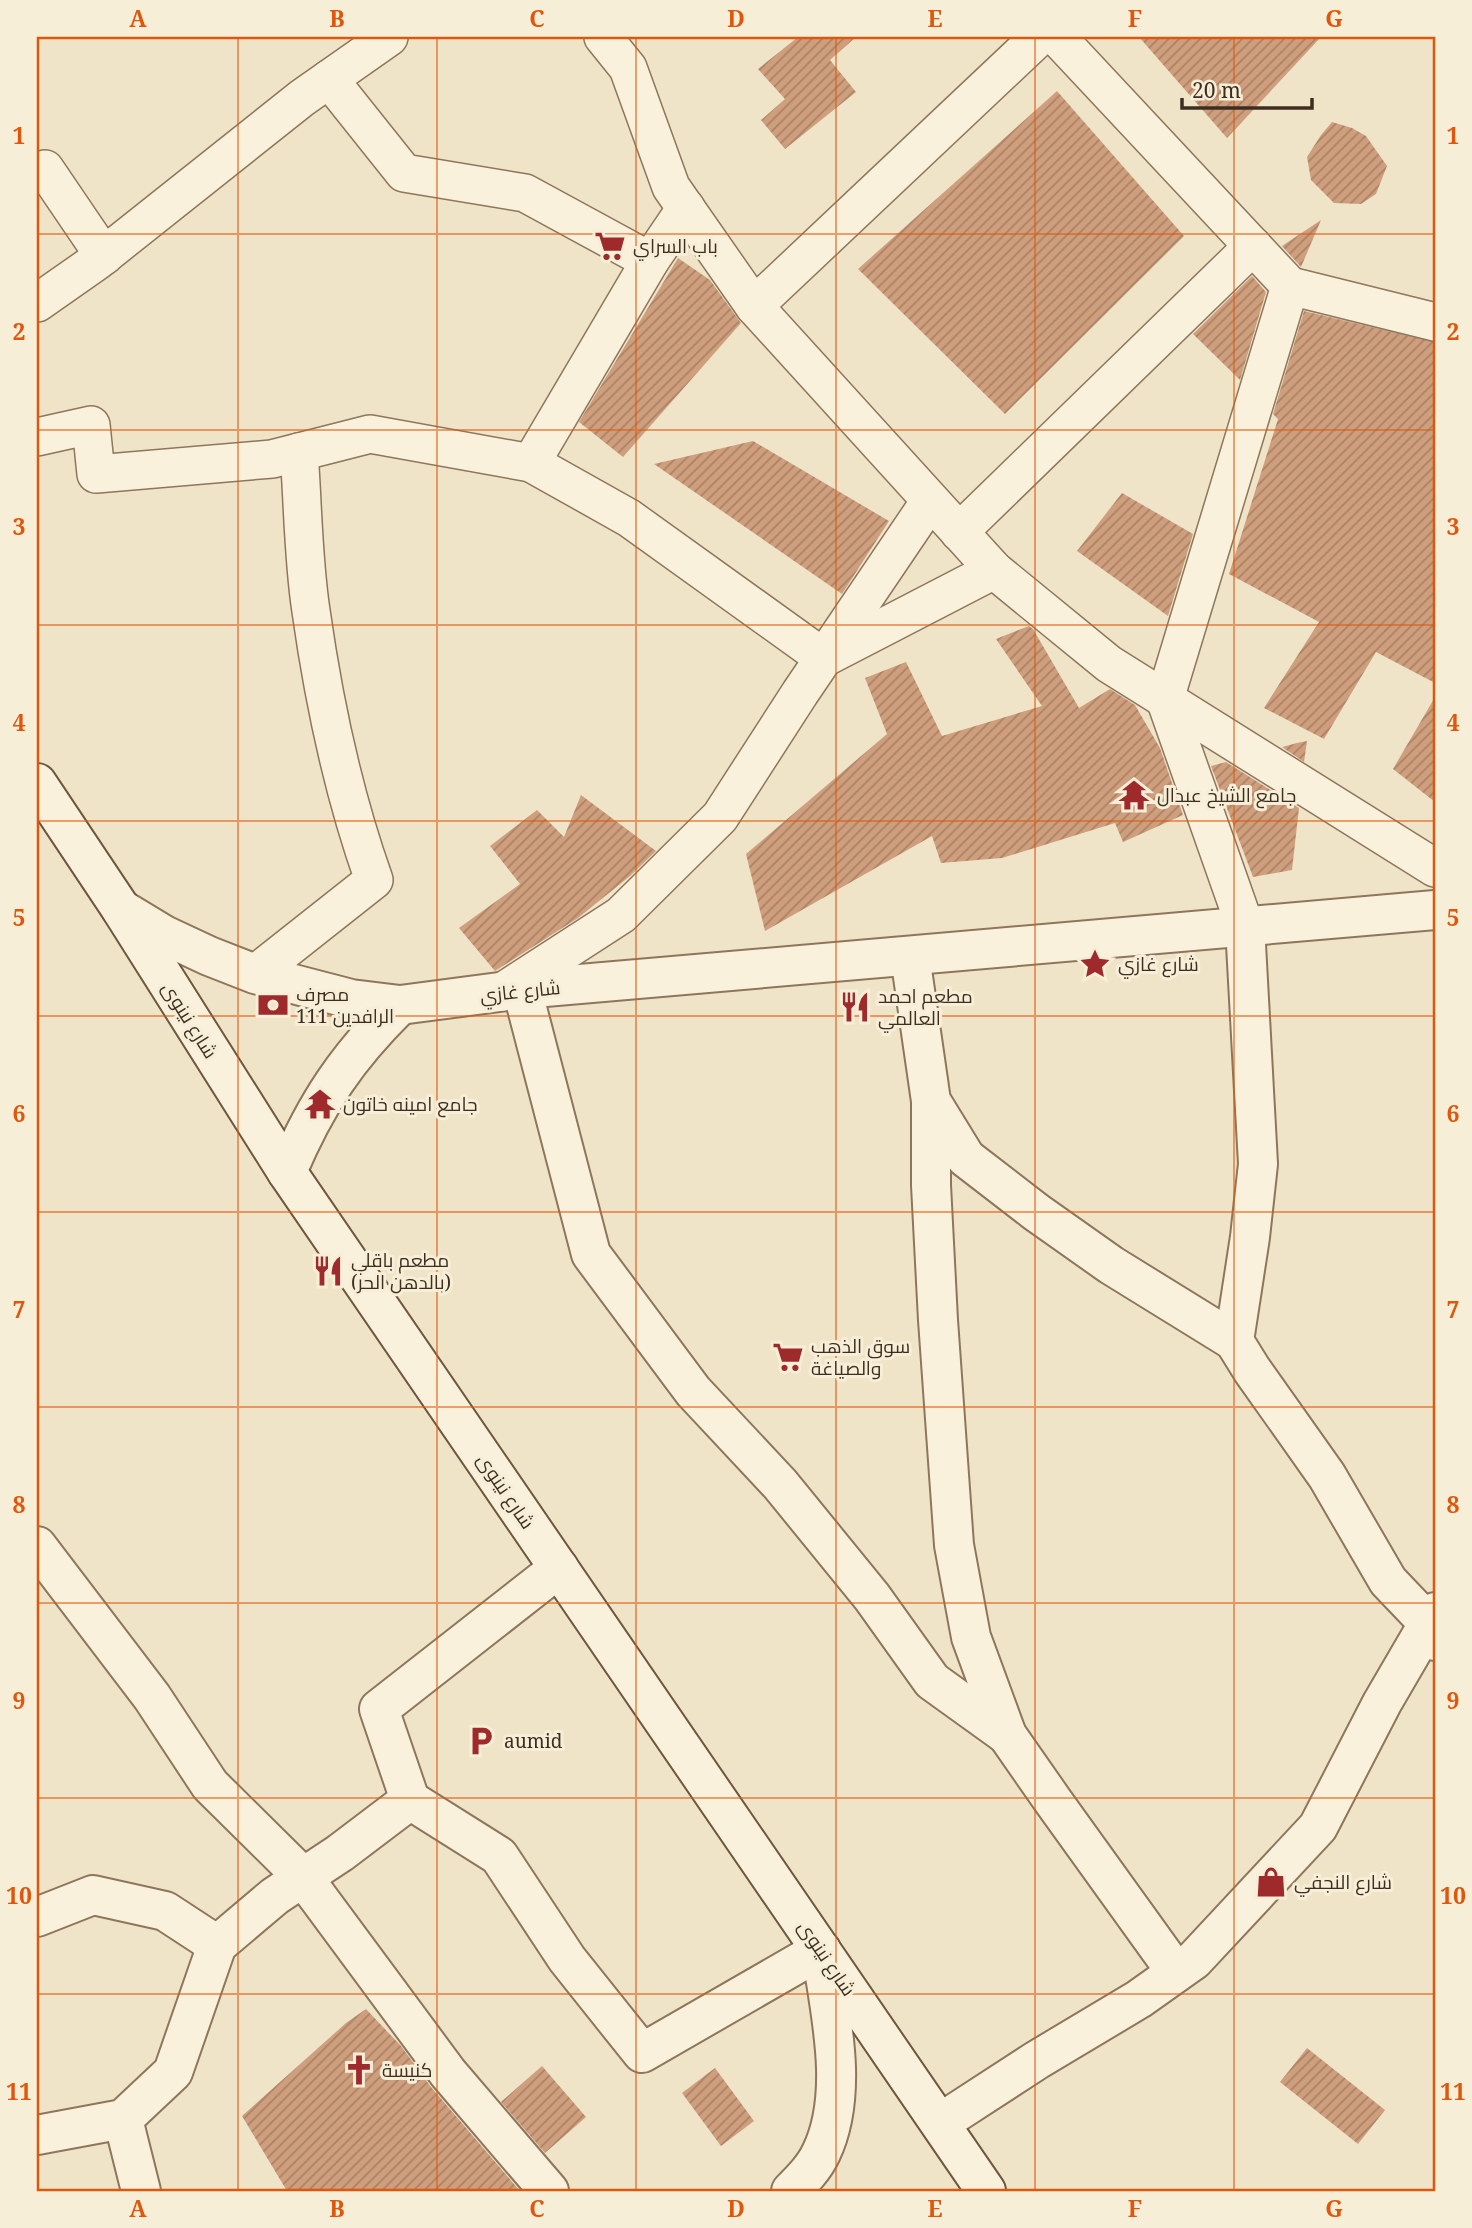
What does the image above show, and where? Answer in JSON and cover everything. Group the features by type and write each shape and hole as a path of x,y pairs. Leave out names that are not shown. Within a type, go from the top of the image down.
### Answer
{"street":[{"path":"37,303 104,256 302,97 343,59 389,37"},
{"path":"603,37 628,68 671,187 754,306 994,570 1109,664 1435,868"},
{"path":"754,306 1039,37"},
{"path":"1057,37 1290,286 1435,322"},
{"path":"343,59 404,173 525,193 650,261"},
{"path":"37,172 46,169 104,256"},
{"path":"531,463 650,261 686,208"},
{"path":"959,532 1253,246"},
{"path":"1234,1341 1258,1164 1245,926 1165,699 1290,286"},
{"path":"37,437 91,425 96,474 272,459 370,434 531,463 629,518 824,658"},
{"path":"255,974 374,880 354,824 328,720 310,609 299,452"},
{"path":"930,501 720,817 621,915 512,991 591,1254 693,1391 780,1484 872,1597 932,1681 1007,1735"},
{"path":"824,658 994,570"},
{"name":"شارع نينوى","path":"37,783 121,909 287,1172 986,2191"},
{"name":"شارع غازي","path":"121,909 209,956 255,974 351,999 400,1005 512,991 1435,910"},
{"path":"910,956 931,1101 932,1198 954,1545 971,1637 1007,1735 1177,1972"},
{"path":"287,1172 304,1132 325,1094 349,1060 400,1005"},
{"path":"931,1101 966,1158 1035,1212 1111,1265 1234,1341 1326,1476 1388,1581 1433,1626 1382,1703 1318,1827 1194,1960 1139,1999 1037,2060 940,2123"},
{"path":"37,1546 152,1697 209,1785 303,1877 448,2073 549,2191"},
{"path":"559,1568 379,1709 410,1800 499,1857 567,1959 642,2053 821,1950 835,2044 835,2102 830,2129 821,2154 806,2176 791,2191"},
{"path":"37,2135 123,2119 173,2071 217,1945 275,1896 340,1853 410,1800"},
{"path":"37,1917 93,1895 165,1911 217,1945"},
{"path":"123,2119 141,2191"}],"building":[{"path":"798,37 856,37 830,60 856,92 785,149 761,120 785,99 758,69"},
{"path":"1139,37 1321,37 1227,138"},
{"path":"1057,91 1184,236 1005,414 858,269"},
{"path":"1332,122 1366,136 1387,166 1376,194 1361,204 1334,203 1311,180 1307,157"},
{"path":"1321,220 1301,267 1282,246"},
{"path":"678,258 710,280 741,323 623,457 579,422"},
{"path":"1252,276 1266,292 1240,380 1193,334"},
{"path":"1304,311 1435,342 1435,683 1376,652 1324,739 1264,708 1319,622 1229,574 1278,419 1273,414"},
{"path":"753,441 889,521 842,594 654,464"},
{"path":"1122,493 1193,534 1168,616 1077,551"},
{"path":"1029,626 1079,708 1110,689 1135,705 1160,748 1183,815 1123,842 1115,823 1002,858 941,863 932,836 765,931 746,854 887,734 865,678 906,662 942,736 1042,706 996,639"},
{"path":"1435,697 1435,802 1393,769"},
{"path":"1307,741 1304,762 1282,747 1297,743"},
{"path":"1226,762 1299,808 1292,870 1253,877 1211,766"},
{"path":"581,795 656,851 578,918 495,971 459,928 520,884 490,846 537,810 564,837"},
{"name":"كنيسة","path":"366,2009 401,2046 431,2087 520,2191 287,2191 242,2116 346,2023"},
{"path":"1307,2048 1385,2110 1358,2144 1280,2082"},
{"path":"542,2066 586,2117 545,2153 501,2102"},
{"path":"715,2068 754,2121 721,2146 682,2093"}],"place":[{"name":"باب السراي","path":"610,246"},
{"name":"جامع الشيخ عبدال","path":"1134,795"},
{"name":"شارع غازي","path":"1095,964"},
{"name":"مصرف الرافدين 111","path":"273,1005"},
{"name":"مطعم احمد العالمي","path":"855,1007"},
{"name":"جامع امينه خاتون","path":"320,1104"},
{"name":"مطعم باقلي (بالدهن الحر)","path":"328,1271"},
{"name":"سوق الذهب والصياغة","path":"788,1357"},
{"name":"aumid","path":"481,1741"},
{"name":"شارع النجفي","path":"1271,1882"},
{"name":"كنيسة","path":"359,2070"}]}
